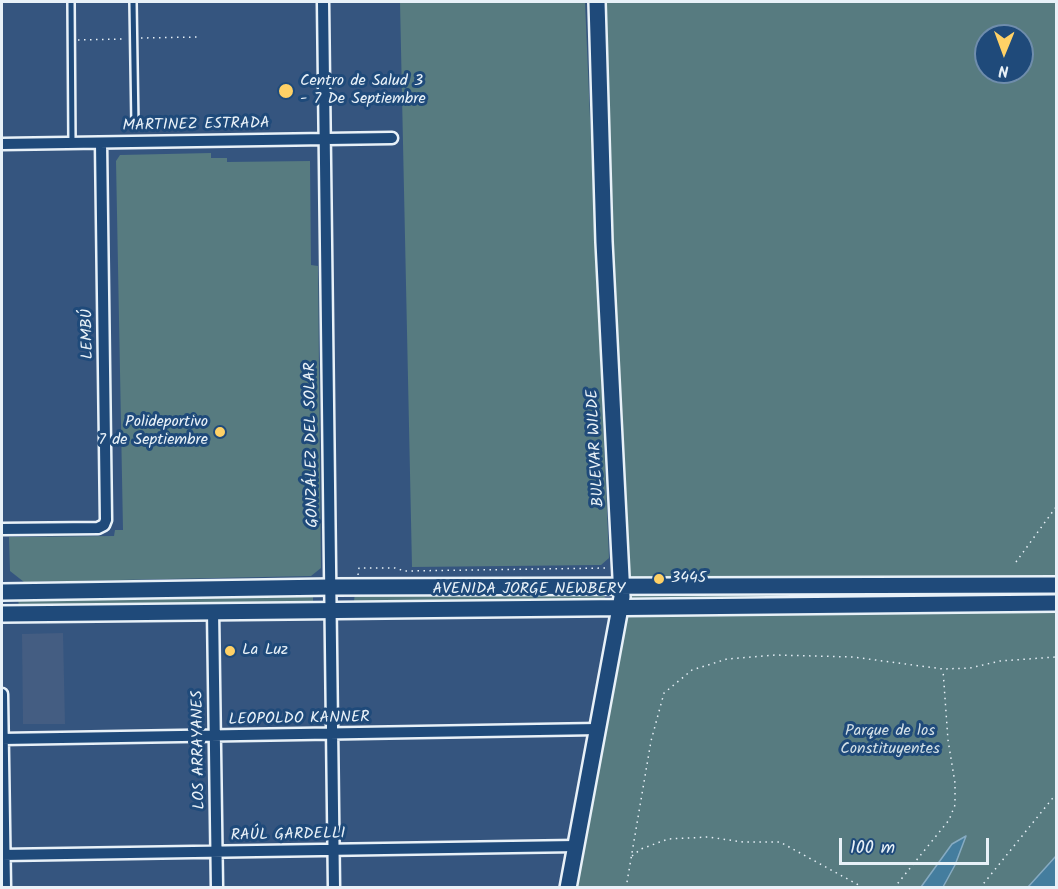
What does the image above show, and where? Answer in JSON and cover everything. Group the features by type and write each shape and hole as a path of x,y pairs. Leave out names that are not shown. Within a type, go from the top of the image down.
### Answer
{"main road":[{"name":"BULEVAR WILDE","path":"568,888 621,607 622,586 604,242 597,2"},
{"name":"AVENIDA JORGE NEWBERY","path":"2,592 331,587 1056,585"},
{"name":"AVENIDA JORGE NEWBERY","path":"2,614 1056,603"}],"street":[{"name":"GONZÁLEZ DEL SOLAR","path":"323,2 334,888"},
{"name":"MARTINEZ ESTRADA","path":"2,144 392,138"},
{"name":"LEMBÚ","path":"2,529 98,528 104,525 106,520 101,143"},
{"name":"LOS ARRAYANES","path":"213,611 217,888"},
{"path":"2,694 5,888"},
{"name":"LEOPOLDO KANNER","path":"2,739 598,729"},
{"name":"RAÚL GARDELLI","path":"3,855 576,846"}],"lane":[{"path":"71,2 72,143"},
{"path":"133,2 135,126"}],"path":[{"path":"1016,562 1056,507"},
{"name":"AVENIDA JORGE NEWBERY","path":"358,568 395,568 405,571 614,568"},
{"path":"626,888 651,741 664,693 692,670 727,659 775,655 853,657 943,669 970,668 1000,661 1056,657"},
{"path":"894,888 949,820 955,805 955,783 948,740 943,669"},
{"path":"980,888 1056,795"},
{"path":"631,858 641,849 668,839 708,837 743,842 780,842 864,888"}],"shaded area":[{"path":"63,633 65,724 23,724 22,634"},
{"path":"966,836 955,865 943,887 921,887 952,844"},
{"path":"1056,856 1056,887 1028,887"}],"green space":[{"path":"400,2 585,2 609,558 601,565 412,567"},
{"name":"Parque de los Constituyentes","path":"597,2 1056,2 1056,887 568,888 621,607"},
{"name":"Polideportivo 7 de Septiembre","path":"211,153 211,158 227,158 227,162 310,161 311,265 318,266 321,568 311,576 24,582 10,571 9,537 114,536 115,530 123,530 116,161 120,155"},
{"path":"355,592 602,592 606,599 603,601 354,601"},
{"path":"313,593 313,603 19,608 18,598"}],"place":[{"name":"Centro de Salud 3 - 7 De Septiembre","path":"286,91"},
{"name":"Polideportivo 7 de Septiembre","path":"220,432"},
{"name":"3445","path":"659,579"},
{"name":"La Luz","path":"230,651"}]}
